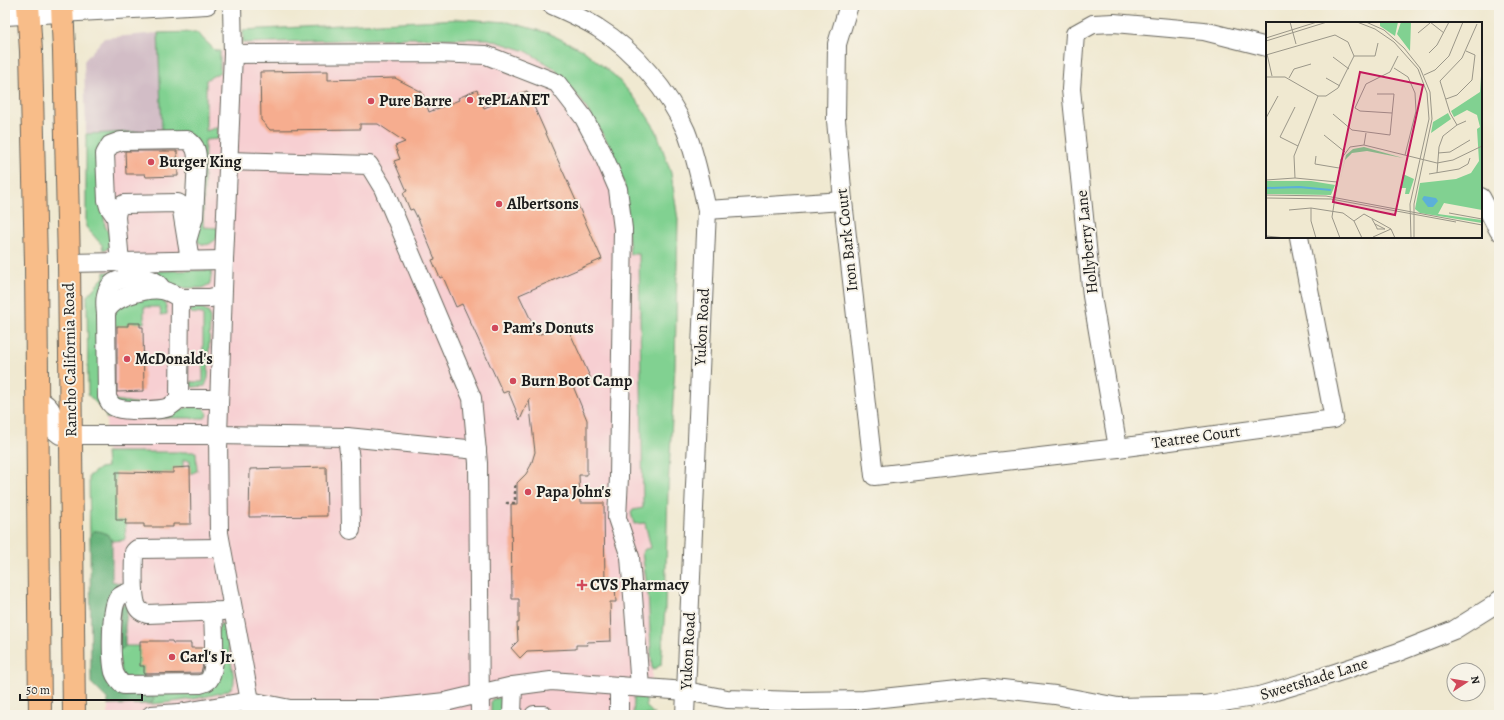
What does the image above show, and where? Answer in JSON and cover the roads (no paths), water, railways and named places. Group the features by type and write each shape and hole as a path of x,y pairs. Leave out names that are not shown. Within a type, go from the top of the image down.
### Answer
{"main road":[{"name":"Rancho California Road","path":"62,9 69,263 74,715"},
{"name":"Rancho California Road","path":"29,10 38,399 40,715"}],"street":[{"path":"5,16 29,10 207,5"},
{"path":"151,715 251,708 219,533 218,435 222,295 233,54 232,5"},
{"name":"Yukon Road","path":"552,5 582,11 599,29 621,45 645,68 667,97 685,130 696,162 707,210 685,715"},
{"name":"Iron Bark Court","path":"849,5 837,44 836,120 842,201 874,476"},
{"name":"Hollyberry Lane","path":"1118,448 1092,296 1072,105 1071,89 1075,34 1093,24 1114,23 1204,31 1266,47"},
{"path":"233,54 486,54 557,83 584,118 602,152 618,189 623,229 619,477 616,518 630,557 640,687"},
{"path":"116,217 109,207 107,200 105,154 110,145 121,141 187,140 194,145 197,152 197,159 194,217 187,241"},
{"path":"228,161 369,165 385,193 472,398 478,463 480,715"},
{"path":"1482,199 1499,231"},
{"path":"707,210 842,201"},
{"path":"120,262 116,209 124,204 178,203 181,205 190,260"},
{"name":"Teatree Court","path":"874,476 1118,448 1334,419 1299,238"},
{"path":"69,263 224,260"},
{"path":"219,399 179,399 168,407 162,409 124,409 110,404 107,397 105,298 107,290 115,281 123,278 146,278 158,283 163,290 180,298 210,298 222,295"},
{"path":"179,399 180,298"},
{"path":"38,399 49,405 53,414 55,431 60,435 347,437 477,450"},
{"path":"347,437 350,460 351,530"},
{"path":"221,548 137,549 134,552 134,591 136,603 142,612 147,614 233,611"},
{"path":"134,591 124,594 118,598 113,611 113,665 116,678 123,684 200,684 209,680 213,671 214,658 213,611"},
{"name":"Sweetshade Lane","path":"251,708 381,709 445,702 513,686 551,681 686,691 727,699 799,701 864,700 986,687 1055,695 1118,707 1205,705 1259,696 1396,653 1454,630 1494,605 1499,600"},
{"path":"512,715 513,686"},
{"path":"619,686 619,715"},
{"path":"534,715 544,715"}],"place":[{"name":"rePLANET","path":"470,100"},
{"name":"Pure Barre","path":"371,101"},
{"name":"Burger King","path":"151,162"},
{"name":"Albertsons","path":"499,204"},
{"name":"Pam’s Donuts","path":"495,328"},
{"name":"McDonald's","path":"127,359"},
{"name":"Burn Boot Camp","path":"513,381"},
{"name":"Papa John's","path":"528,492"},
{"name":"CVS Pharmacy","path":"582,585"},
{"name":"Carl's Jr.","path":"172,657"}]}
